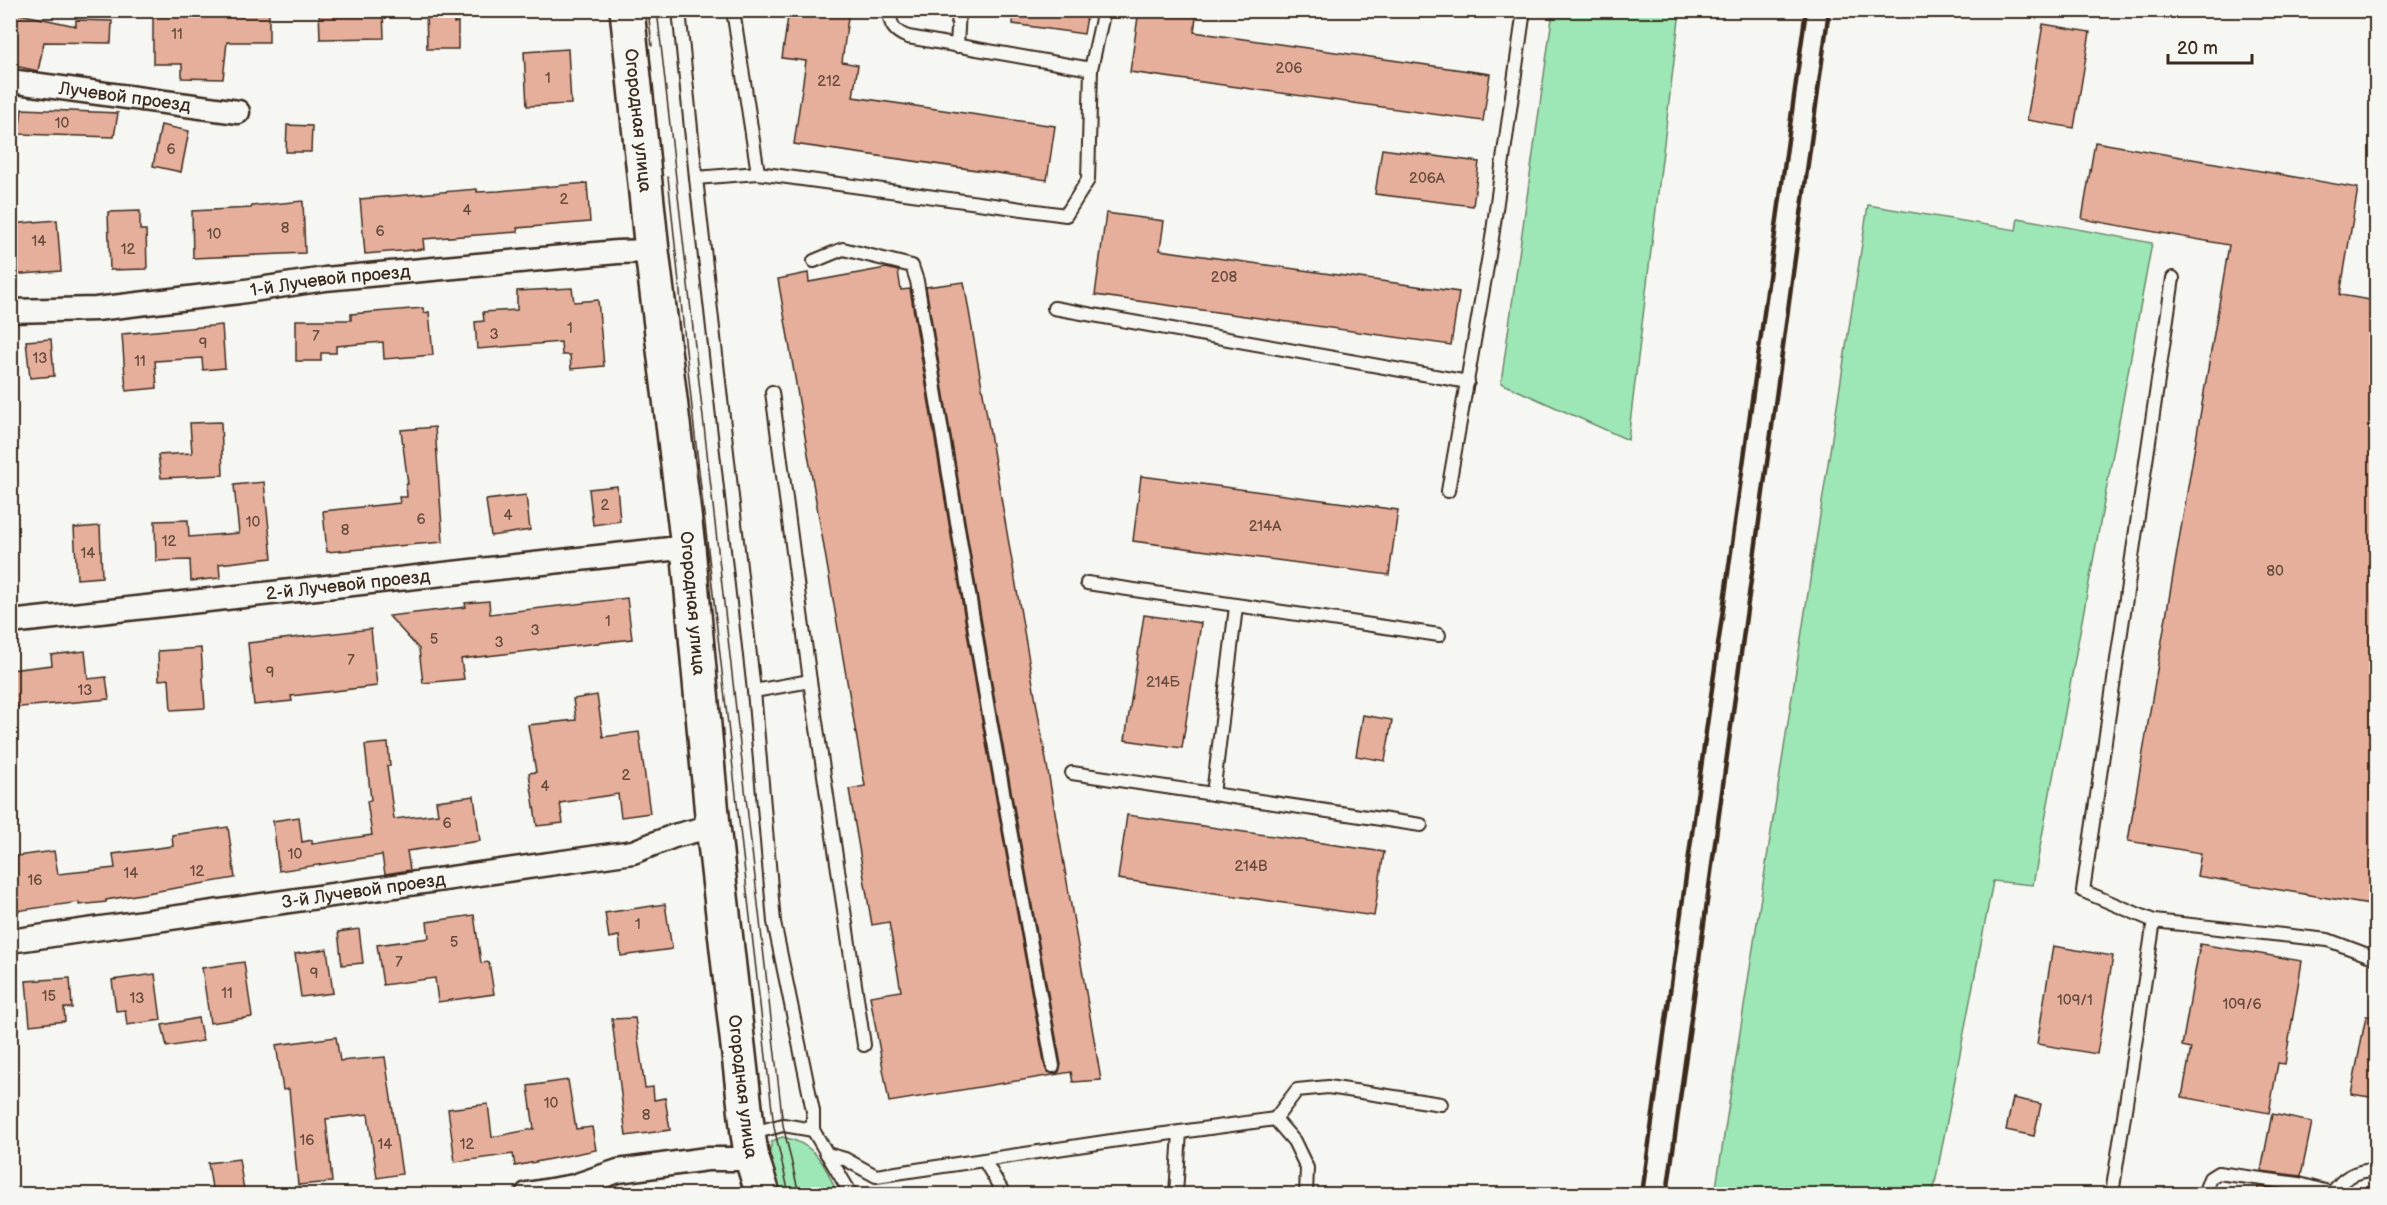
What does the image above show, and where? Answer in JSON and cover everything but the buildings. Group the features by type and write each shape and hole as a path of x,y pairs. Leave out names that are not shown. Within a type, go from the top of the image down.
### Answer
{"street":[{"name":"Огородная улица","path":"627,10 652,251 688,547 713,826 750,1146 763,1194"},
{"name":"Лучевой проезд","path":"10,81 238,112"},
{"name":"1-й Лучевой проезд","path":"10,311 96,309 325,279 617,252 652,251"},
{"name":"2-й Лучевой проезд","path":"10,622 688,547"},
{"name":"3-й Лучевой проезд","path":"10,941 633,852 674,836 713,826"},
{"path":"527,1194 574,1186 618,1171 707,1159 750,1146"}],"lane":[{"path":"679,10 754,691 774,922 813,1112 813,1130 851,1194"},
{"path":"733,10 758,173"},
{"path":"890,10 891,25 898,34 1091,69"},
{"path":"957,46 959,10"},
{"path":"696,178 758,173 1066,214 1088,180 1091,69 1104,10"},
{"path":"1448,491 1492,238 1524,10"},
{"path":"814,261 843,249 912,266 917,281 988,709 1053,1066"},
{"path":"2173,278 2083,891 2154,921 2328,940 2376,958"},
{"path":"1054,308 1468,382"},
{"path":"772,392 810,681 864,1045"},
{"path":"1087,583 1236,607 1439,635"},
{"path":"1213,794 1236,607"},
{"path":"754,691 810,681"},
{"path":"1072,773 1421,825"},
{"path":"2112,1194 2154,921"},
{"path":"826,1154 845,1159 876,1176 1275,1119 1297,1090 1328,1086 1441,1104"},
{"path":"1275,1119 1294,1141 1307,1168 1306,1194"},
{"path":"750,1146 783,1125 813,1130"},
{"path":"1176,1194 1180,1132"},
{"path":"984,1160 1004,1194"},
{"path":"2204,1194 2210,1178 2218,1173 2299,1184 2332,1194 2339,1183 2350,1175 2376,1170"}],"green space":[{"path":"1553,11 1680,11 1628,440 1501,383"},
{"path":"1868,205 2016,230 2018,218 2152,243 2033,885 1993,881 1933,1194 1715,1194"},
{"path":"782,1137 803,1144 818,1157 829,1174 837,1194 778,1194 769,1154 772,1141"}],"tram line":[{"path":"648,10 652,46"},
{"path":"657,10 783,1125 799,1194"},
{"path":"668,177 694,427 774,1127 789,1194"}],"railway":[{"path":"1642,1194 1806,10"},
{"path":"1667,1194 1829,10"}]}
